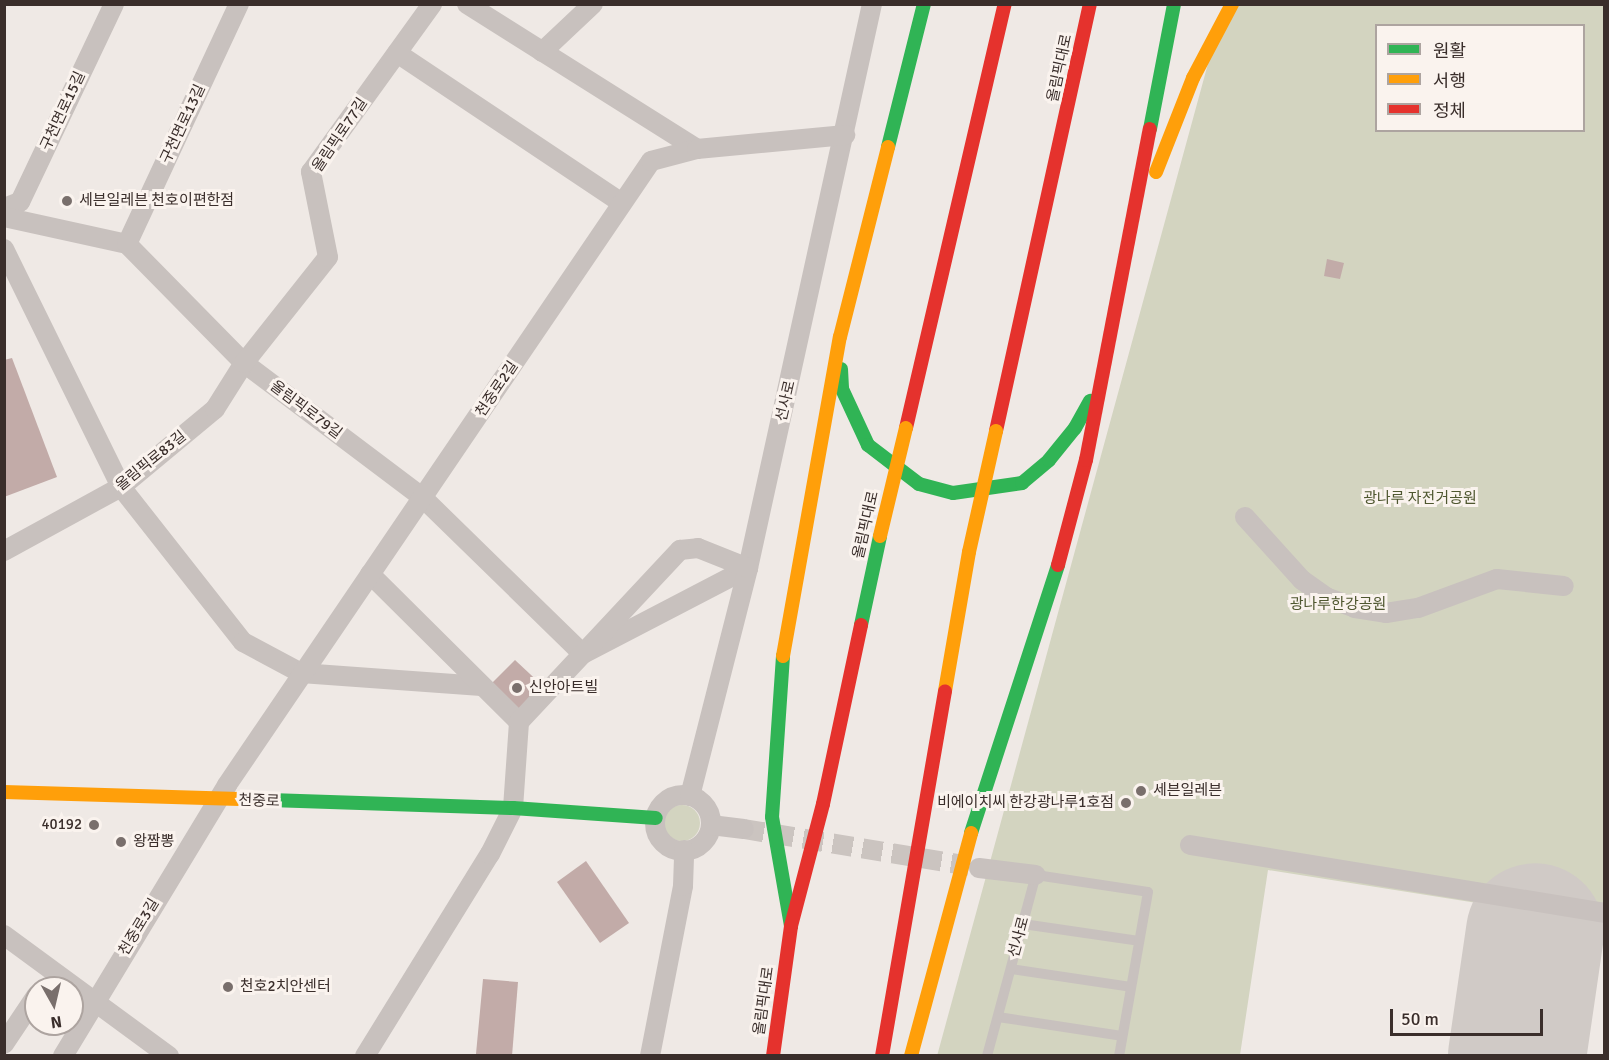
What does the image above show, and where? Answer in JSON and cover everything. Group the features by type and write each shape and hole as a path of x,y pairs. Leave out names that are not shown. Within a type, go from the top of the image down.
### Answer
{"main road":[{"path":"791,926 772,817 785,632 840,337 924,4"},
{"name":"올림픽대로","path":"773,1056 791,926 823,804 880,536 1005,4"},
{"name":"올림픽대로","path":"882,1056 969,552 1090,4"},
{"path":"1076,75 1102,4"},
{"path":"910,1056 922,1022 956,879 1046,610 1086,460 1127,233 1162,82 1174,4"},
{"path":"1127,233 1174,132 1192,78 1232,4"},
{"path":"840,337 842,389 868,445 919,484 953,493 1022,483 1049,460 1075,428 1100,382"},
{"name":"천중로","path":"4,792 513,808 656,818"}],"street":[{"name":"구천면로15길","path":"4,208 20,202 114,4"},
{"name":"구천면로13길","path":"127,244 239,4"},
{"name":"올림픽로77길","path":"244,363 328,257 311,171 432,4"},
{"path":"467,4 697,149"},
{"path":"542,52 593,4"},
{"name":"선사로","path":"690,796 748,568 872,4"},
{"path":"397,53 622,203"},
{"name":"천중로2길","path":"217,800 301,673 423,498 651,161 697,149 845,135"},
{"path":"4,217 127,244"},
{"name":"올림픽로79길","path":"127,244 244,363 423,498 583,654"},
{"path":"4,249 122,487 243,642 301,673 482,686"},
{"name":"올림픽로83길","path":"4,551 122,487 215,409 244,363"},
{"path":"1245,517 1302,580 1328,598 1355,608 1386,613 1418,608 1497,579 1564,586"},
{"path":"365,1056 490,854 513,808 519,722 680,550 698,548 748,568"},
{"path":"583,654 748,568"},
{"path":"370,574 519,722"},
{"path":"690,796 708,810 711,825 700,845 684,850 675,849 660,839 656,818 668,799 690,796"},
{"name":"천중로3길","path":"63,1056 217,800"},
{"path":"711,825 744,829"},
{"path":"1190,845 1605,913"},
{"path":"650,1056 683,886 684,850"},
{"path":"979,868 1036,875"},
{"path":"4,935 169,1056"},
{"path":"49,976 53,970"},
{"path":"4,1044 24,1014"}],"lane":[{"name":"선사로","path":"987,1056 1036,875"},
{"path":"1036,875 1148,892 1119,1056"},
{"path":"1023,924 1139,941"},
{"path":"1011,969 1131,987"},
{"path":"998,1017 1122,1036"}],"green space":[{"name":"광나루한강공원","path":"1224,5 1604,5 1604,923 1268,870 1240,1055 937,1056"},
{"path":"682,805 695,810 700,823 695,836 682,841 669,836 664,823 669,810"}],"building":[{"path":"1327,259 1344,263 1340,279 1324,276"},
{"path":"12,358 57,477 4,497 4,360"},
{"name":"신안아트빌","path":"515,660 545,688 519,716 488,687"},
{"path":"586,861 629,923 600,943 557,882"},
{"path":"483,979 518,982 512,1056 476,1054"}],"runway":[{"path":"1517,1056 1535,932"}],"tunnel":[{"path":"744,829 969,866"}],"traffic: fast":[{"path":"888,147 924,4"},
{"path":"1150,129 1174,4"},
{"path":"841,369 842,389 868,445 919,484 953,493 1022,483 1049,460 1075,428 1090,401"},
{"path":"861,625 880,536"},
{"path":"971,833 1058,565"},
{"path":"783,656 772,817 791,926"},
{"path":"270,800 513,808 656,818"}],"traffic: slow":[{"path":"1156,172 1193,78 1232,4"},
{"path":"783,656 840,337 888,147"},
{"path":"880,536 906,428"},
{"path":"969,552 996,431"},
{"path":"945,691 969,552"},
{"path":"4,792 270,800"},
{"path":"911,1056 971,833"}],"traffic: jam":[{"path":"906,428 1005,4"},
{"path":"996,431 1090,4"},
{"path":"1058,565 1086,460 1150,129"},
{"path":"773,1056 791,926 823,804 861,625"},
{"path":"882,1056 945,691"}],"place":[{"name":"세븐일레븐 천호이편한점","path":"67,201"},
{"name":"신안아트빌","path":"517,688"},
{"name":"세븐일레븐","path":"1141,791"},
{"name":"비에이치씨 한강광나루1호점","path":"1126,803"},
{"name":"40192","path":"94,825"},
{"name":"왕짬뽕","path":"121,842"},
{"name":"천호2치안센터","path":"228,987"}],"park label":[{"name":"광나루 자전거공원","path":"1420,499"}]}
